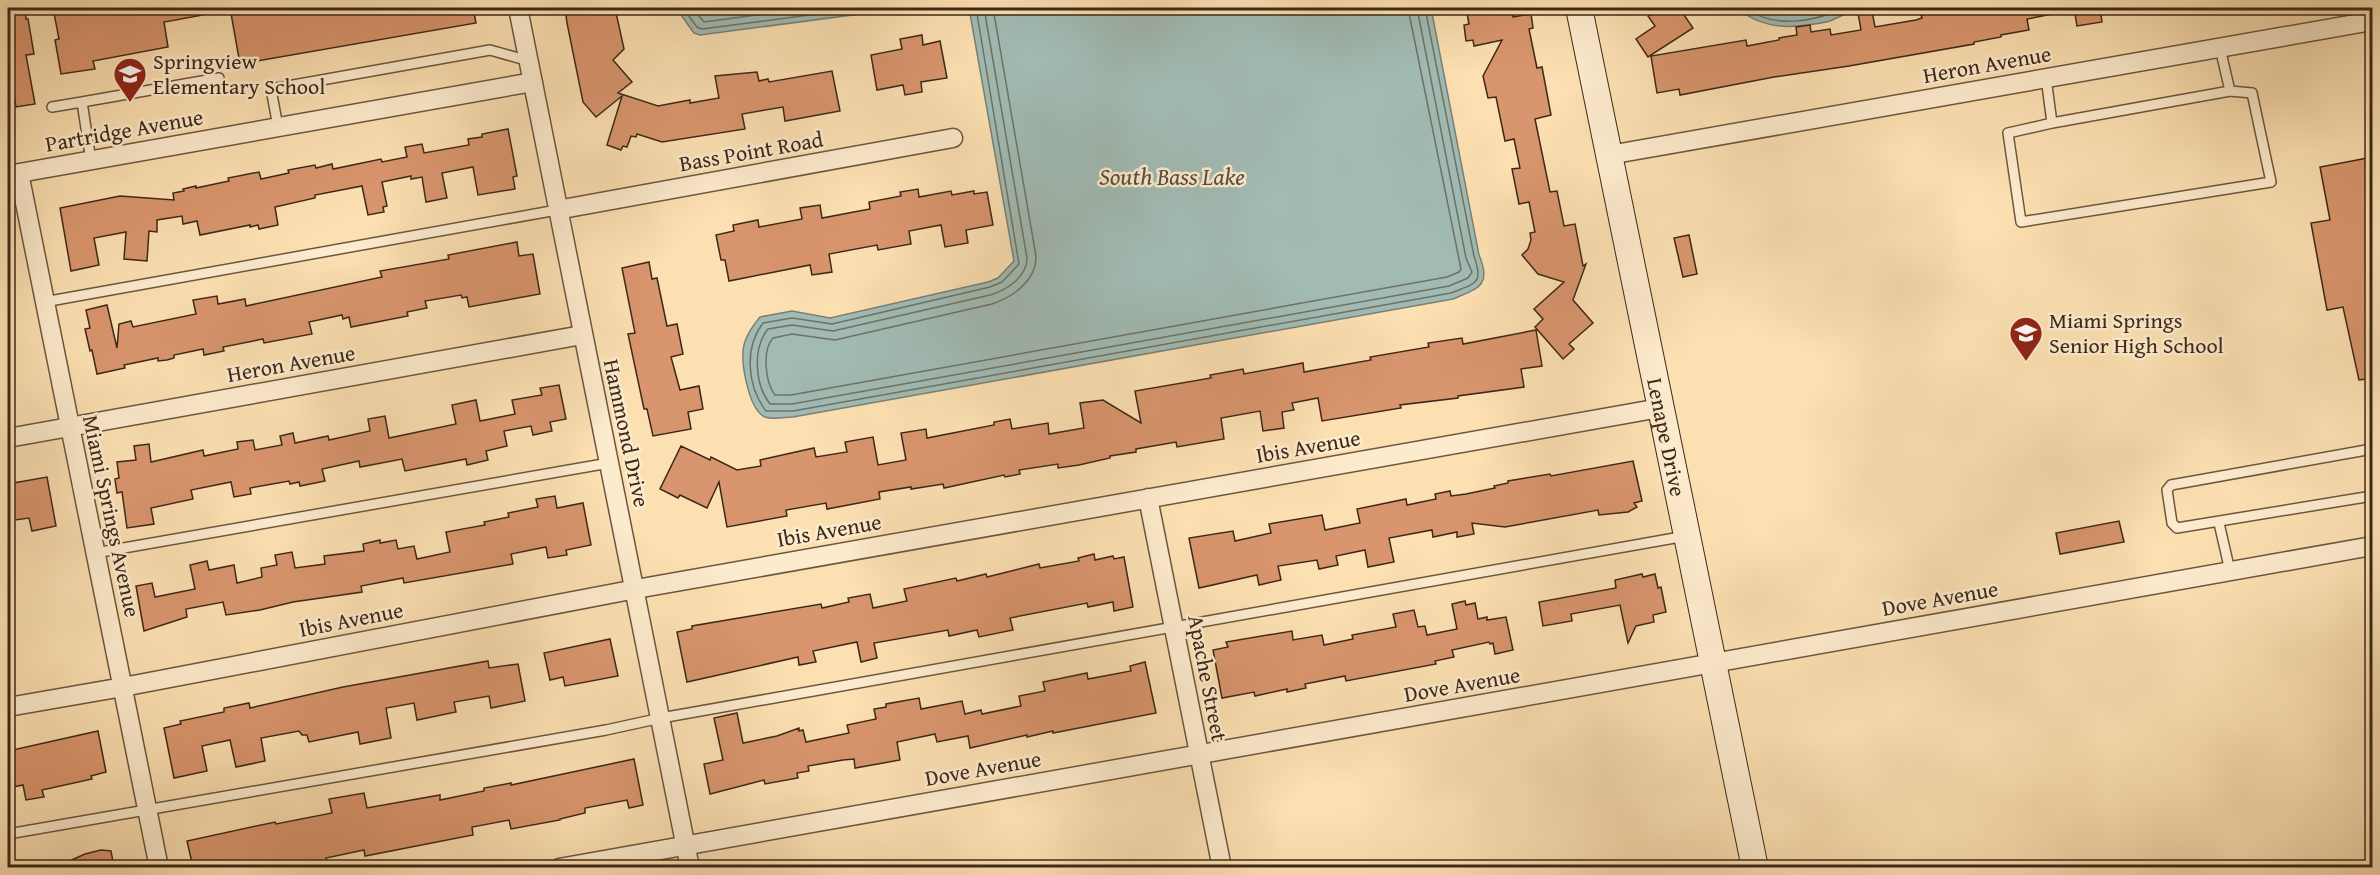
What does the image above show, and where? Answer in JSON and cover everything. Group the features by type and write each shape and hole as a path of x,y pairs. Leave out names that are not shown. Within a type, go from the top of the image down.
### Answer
{"street":[{"name":"Hammond Drive","path":"518,8 690,867"},
{"name":"Lenape Drive","path":"1579,8 1755,867"},
{"name":"Heron Avenue","path":"1609,155 2373,21"},
{"name":"Partridge Avenue","path":"13,174 533,82"},
{"name":"Bass Point Road","path":"557,210 953,138"},
{"name":"Miami Springs Avenue","path":"13,174 44,302 159,867"},
{"name":"Heron Avenue","path":"8,438 582,335"},
{"name":"Ibis Avenue","path":"8,707 636,589 1660,408"},
{"name":"Apache Street","path":"1148,498 1222,867"},
{"name":"Dove Avenue","path":"559,867 2373,546"}],"lane":[{"path":"2220,48 2230,91"},
{"path":"278,127 271,89 490,50 529,62"},
{"path":"52,107 219,78"},
{"path":"2046,78 2052,123"},
{"path":"2230,91 2252,93 2271,182 2021,222 2008,133 2230,91"},
{"path":"82,102 91,160"},
{"path":"44,302 557,210"},
{"path":"2372,500 2177,528 2173,526 2167,490 2171,485 2373,449"},
{"path":"95,553 609,463"},
{"path":"2219,523 2229,571"},
{"path":"8,834 606,730 661,718 1687,536"}],"water":[{"path":"676,8 906,8 700,35 694,33"},
{"name":"South Bass Lake","path":"969,8 1431,8 1479,255 1483,265 1484,273 1481,284 1470,292 1453,299 793,417 765,417 759,413 751,397 745,377 743,358 747,337 760,317 792,311 830,318 988,282 998,278 1014,261"},
{"path":"1736,8 1866,8 1852,11 1827,22 1778,26 1761,22"}],"building":[{"path":"8,8 25,8 34,54 26,55 35,104 16,107 8,58"},
{"path":"53,8 202,8 203,15 164,22 168,47 93,61 95,69 61,74 55,40 59,39"},
{"path":"230,8 345,8 346,14 381,8 473,8 476,23 240,64"},
{"path":"565,8 615,8 624,49 613,60 632,82 618,93 658,106 690,100 690,103 719,98 715,76 757,72 759,81 768,79 769,82 832,71 840,111 785,121 783,107 742,114 745,129 662,142 637,134 636,137 631,136 627,147 623,146 621,150 607,145 622,96 596,117 583,102"},
{"path":"1466,8 1511,8 1513,17 1531,14 1533,28 1529,29 1537,68 1542,67 1551,115 1535,119 1550,192 1557,191 1564,226 1575,224 1583,266 1586,264 1573,300 1593,323 1569,344 1574,349 1563,359 1535,327 1543,319 1534,309 1564,282 1538,274 1522,255 1528,249 1531,240 1530,233 1535,232 1529,202 1519,204 1512,169 1520,168 1514,139 1505,141 1496,97 1488,98 1483,76 1502,40 1474,46 1473,40 1466,41 1464,25 1469,24"},
{"path":"1670,8 1674,13 1680,9 1693,28 1648,57 1636,39 1655,26 1648,16"},
{"path":"1961,8 2052,8 2053,14 2027,19 2029,30 2001,35 2001,37 1974,42 1974,44 1680,95 1679,89 1657,93 1651,56 1746,40 1747,46 1779,40 1779,38 1797,35 1796,27 1810,25 1811,32 1830,29 1831,35 1861,30 1858,13 1872,11 1875,27 1916,20 1922,18 1921,15"},
{"path":"2074,8 2100,8 2102,22 2077,26"},
{"path":"922,35 923,45 940,41 947,78 921,82 922,92 905,95 903,85 877,90 871,55 902,49 900,39"},
{"path":"508,129 517,176 513,177 515,189 478,195 473,167 442,173 447,198 426,202 422,177 411,179 411,176 382,182 387,206 383,207 384,212 368,215 362,186 315,195 315,198 275,207 278,225 259,229 258,225 250,227 250,225 200,235 197,221 183,224 182,216 157,220 157,232 149,231 147,261 124,259 126,232 94,238 99,265 71,271 60,208 120,196 174,200 173,193 196,186 196,188 229,181 228,178 259,172 261,179 289,173 288,170 315,165 316,168 332,164 333,169 381,159 382,162 407,157 405,147 422,144 424,153 469,145 468,139"},
{"path":"2373,157 2373,378 2359,380 2343,307 2327,310 2311,223 2330,220 2320,167"},
{"path":"918,189 919,197 951,191 952,195 974,191 974,194 987,192 993,225 966,230 968,243 945,247 941,225 909,231 911,244 878,250 877,245 829,254 832,272 812,275 810,265 729,281 725,260 721,260 716,235 734,231 733,225 758,220 759,227 802,219 800,208 820,205 822,218 870,209 869,202 901,196 900,192"},
{"path":"1689,235 1697,274 1683,277 1674,238"},
{"path":"517,242 519,256 533,254 540,294 469,307 467,297 462,298 461,295 425,301 427,308 407,312 408,316 351,327 349,317 343,319 342,315 309,322 312,334 264,343 263,339 223,347 224,351 204,355 203,349 174,355 174,358 167,360 158,361 158,358 124,365 125,368 97,374 92,350 90,351 85,329 90,328 86,310 107,305 117,348 119,324 131,321 133,327 196,314 193,300 217,296 218,304 245,299 246,306 382,277 380,271 449,259 448,255"},
{"path":"649,262 652,279 657,278 667,326 677,324 683,354 671,357 680,390 699,386 703,409 688,412 691,429 653,436 647,409 644,409 628,334 635,333 622,268"},
{"path":"1536,330 1542,366 1521,369 1524,387 1400,405 1401,408 1322,421 1318,398 1292,403 1294,410 1282,412 1284,428 1263,431 1260,411 1221,418 1224,439 1177,447 1176,442 1136,449 1136,452 1110,456 1110,458 1079,465 1058,468 1058,464 1019,470 1020,474 1005,477 1004,475 944,488 943,484 879,492 880,499 827,509 826,503 786,510 787,516 727,527 719,482 707,508 680,495 678,498 660,489 681,446 737,470 761,466 760,460 814,448 816,457 847,452 845,442 873,437 878,465 906,460 901,433 926,429 927,438 994,425 994,422 1010,419 1012,429 1048,423 1049,434 1084,428 1080,403 1103,400 1141,423 1135,391 1211,378 1210,375 1243,369 1244,374 1303,363 1304,372 1429,347 1428,343 1462,338 1463,344"},
{"path":"559,385 566,419 550,422 552,431 533,435 531,426 504,431 507,446 486,451 488,460 467,465 466,459 405,471 402,459 360,467 359,461 322,469 325,481 300,486 299,482 290,484 289,481 250,488 251,494 234,497 231,482 191,490 193,499 151,508 154,524 127,528 122,492 117,493 115,479 119,478 117,462 136,460 134,446 149,444 151,462 203,450 204,456 238,449 237,442 253,440 255,450 282,445 280,436 293,433 295,443 328,436 329,440 370,431 368,419 385,416 389,438 456,424 452,405 476,400 480,421 515,414 512,400 542,395 540,388"},
{"path":"1633,461 1642,501 1634,503 1637,507 1628,512 1599,515 1598,510 1505,527 1472,523 1474,534 1457,537 1457,532 1433,537 1432,530 1389,538 1394,562 1368,567 1365,550 1336,556 1338,565 1319,569 1317,560 1278,566 1281,580 1259,585 1257,575 1199,588 1189,538 1233,531 1235,541 1271,533 1269,524 1322,515 1325,530 1360,523 1357,509 1406,499 1407,505 1436,499 1435,494 1450,491 1451,496 1466,494 1495,488 1494,486 1508,483 1508,481 1550,474 1551,476"},
{"path":"47,477 56,526 32,531 29,518 8,521 8,484"},
{"path":"555,496 557,508 583,503 591,545 566,550 567,555 548,558 546,547 511,554 513,564 404,583 403,578 361,586 362,592 293,602 260,610 226,615 223,602 186,609 187,617 144,631 136,586 152,583 155,597 195,589 190,565 207,561 209,570 234,565 237,583 262,577 261,568 277,565 275,555 292,552 295,568 325,564 324,556 364,551 363,544 380,540 380,543 396,540 398,549 414,546 417,559 450,552 446,532 485,525 484,522 509,517 508,513 538,507 536,499"},
{"path":"2119,521 2124,542 2060,554 2056,533"},
{"path":"1094,554 1095,560 1113,556 1114,559 1124,557 1133,607 1114,611 1113,602 1088,607 1087,603 1010,618 1013,630 979,637 977,630 949,636 948,630 874,643 877,658 861,662 857,642 813,651 816,662 799,665 798,657 687,682 677,632 692,629 692,626 821,604 822,608 849,602 848,598 870,594 873,608 907,601 904,589 956,578 957,581 986,574 987,577 1039,564 1040,568 1079,561 1078,558"},
{"path":"1642,574 1643,577 1655,574 1658,588 1661,587 1666,612 1653,615 1654,622 1636,626 1628,643 1620,605 1571,614 1572,621 1543,626 1539,602 1616,588 1615,580"},
{"path":"1465,601 1466,605 1475,603 1478,619 1506,617 1513,650 1495,654 1493,643 1489,642 1452,650 1454,657 1435,661 1436,664 1346,681 1345,676 1305,684 1306,688 1287,692 1287,689 1255,696 1254,692 1222,698 1213,650 1228,647 1226,642 1292,631 1293,640 1322,635 1324,645 1353,639 1352,635 1396,627 1393,614 1414,610 1418,627 1425,626 1427,635 1457,629 1452,604"},
{"path":"610,639 618,676 565,686 563,677 550,680 544,653"},
{"path":"488,661 489,668 518,664 525,701 491,708 489,696 454,702 456,712 417,720 414,703 386,708 391,738 360,744 358,732 309,742 307,735 302,735 299,731 261,738 265,761 236,767 230,740 202,746 207,771 174,778 164,728 181,724 180,721 224,712 224,708 249,703 250,708 343,687"},
{"path":"1145,662 1156,713 1053,733 1053,731 1027,737 1027,735 970,748 968,736 937,742 935,734 897,742 900,760 855,768 854,759 808,766 809,771 797,773 798,778 765,784 764,780 710,794 704,764 723,760 714,718 737,713 743,743 777,736 799,728 799,731 803,730 806,742 849,733 847,725 876,719 874,709 886,707 886,704 919,698 921,709 962,701 965,714 981,710 982,714 1021,706 1019,696 1045,691 1043,682 1087,673 1088,679 1131,671 1130,666"},
{"path":"98,731 106,772 91,776 92,779 42,790 44,797 26,800 23,785 8,788 8,751"},
{"path":"634,759 643,805 629,808 627,800 585,808 585,813 560,820 511,829 509,820 472,827 473,835 365,856 364,850 326,858 327,862 306,866 306,864 277,867 276,861 243,867 193,867 187,841 275,822 276,824 332,813 329,799 364,793 367,808 440,795 440,800 484,791 484,788 511,783 511,785"},
{"path":"101,850 111,851 114,867 56,867 85,854"}],"place":[{"name":"Springview Elementary School","path":"130,103"},
{"name":"Miami Springs Senior High School","path":"2026,362"}]}
